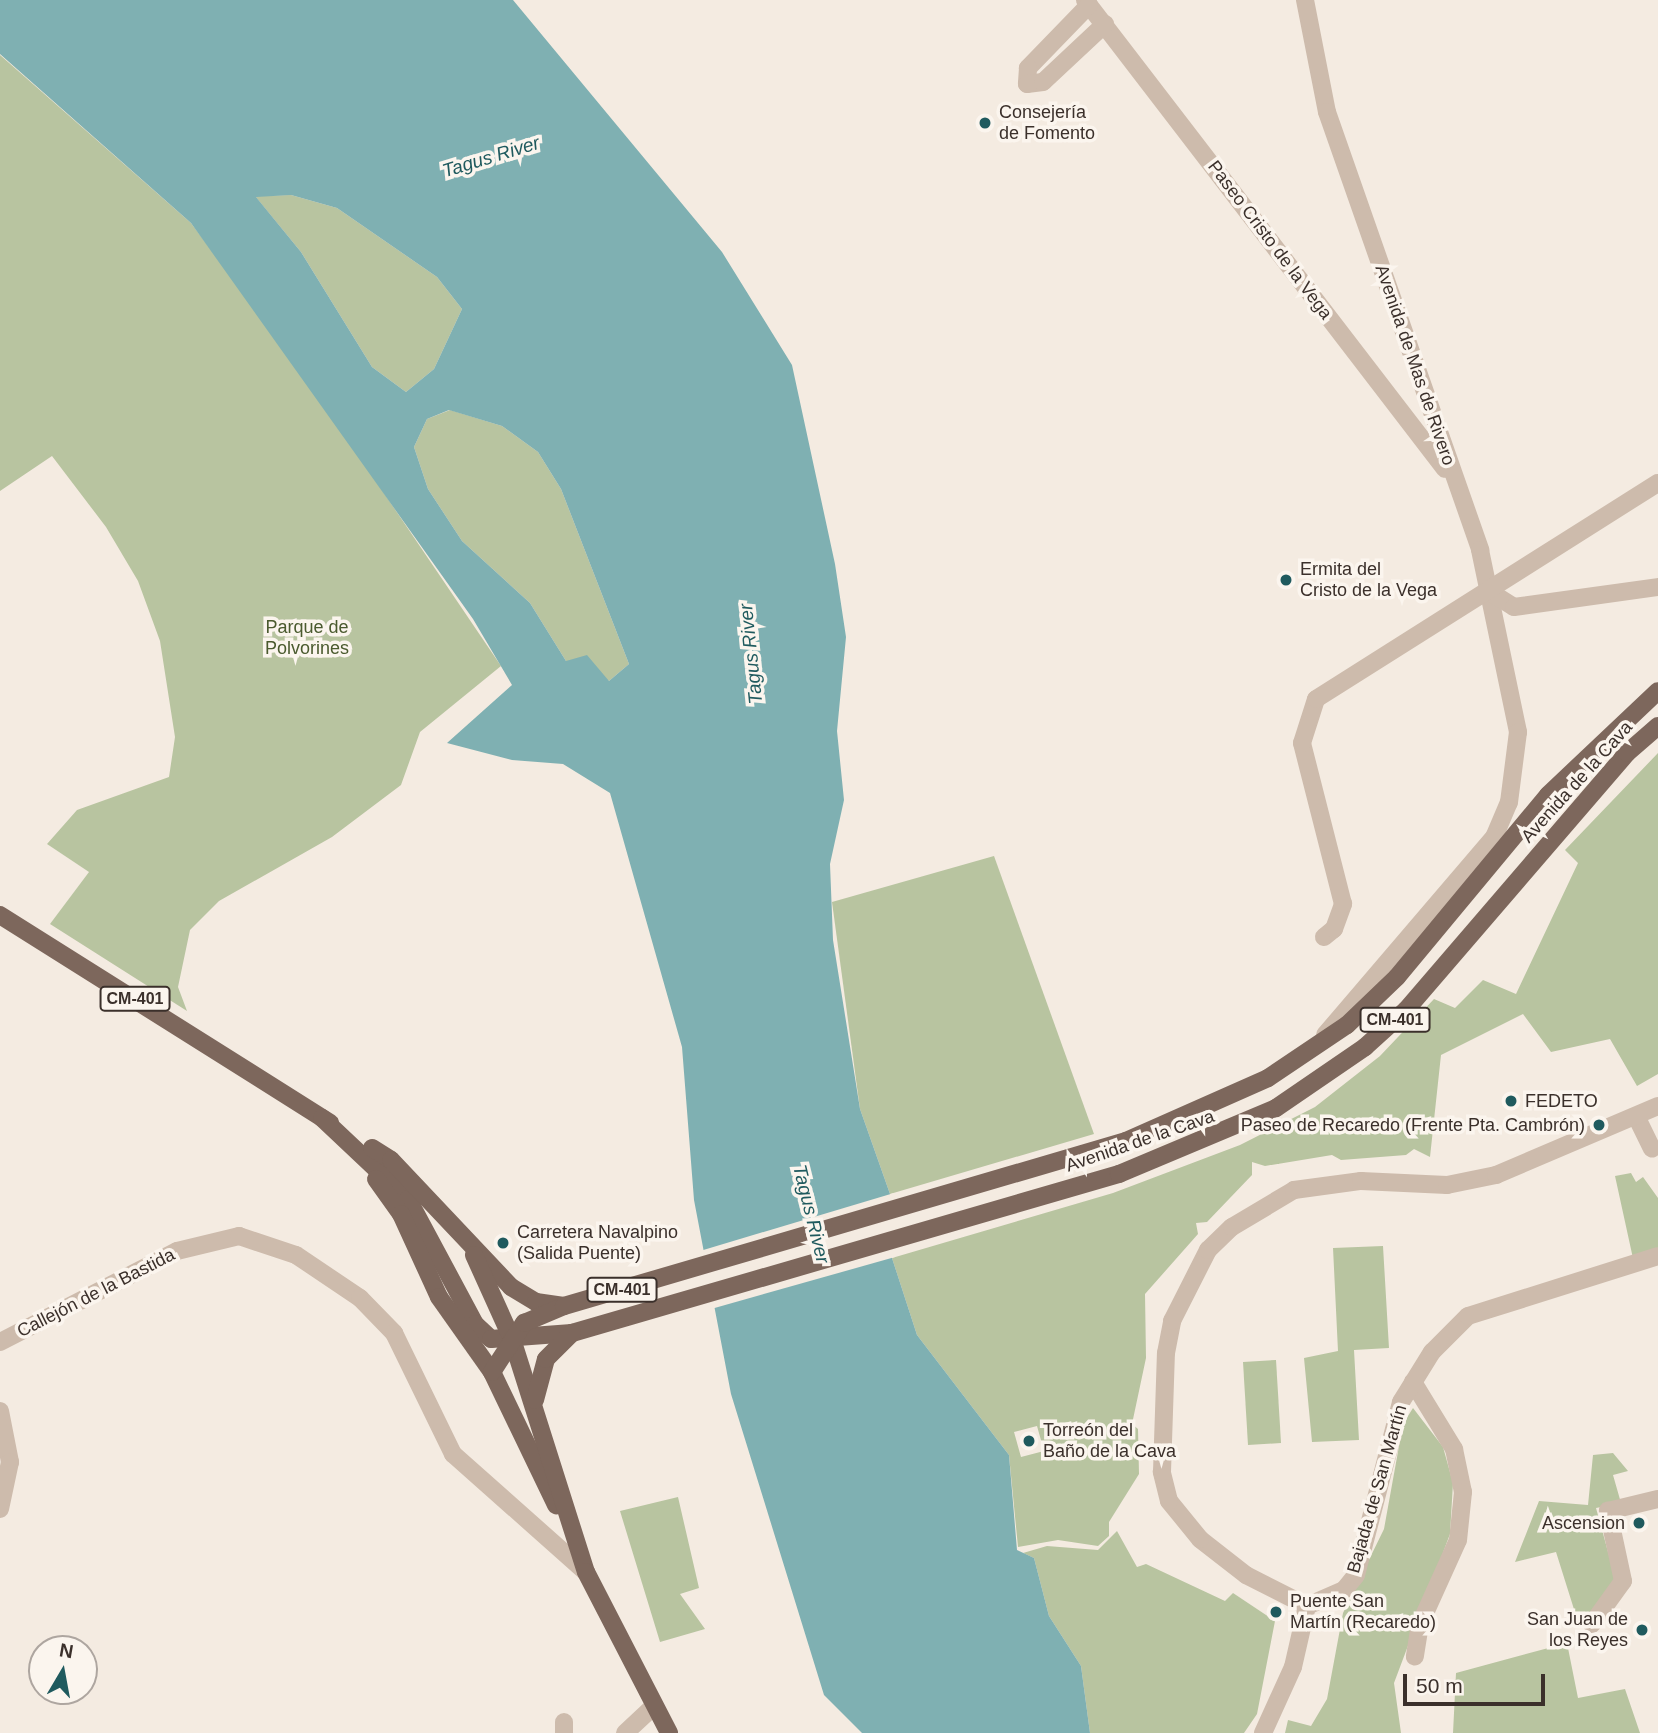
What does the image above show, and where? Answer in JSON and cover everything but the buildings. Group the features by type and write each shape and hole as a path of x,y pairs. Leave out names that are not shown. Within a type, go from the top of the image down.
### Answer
{"main road":[{"name":"Avenida de la Cava","path":"564,1306 1037,1168 1198,1115 1308,1053 1397,977 1548,795 1658,691"},
{"name":"Avenida de la Cava","path":"572,1333 1045,1195 1208,1141 1332,1073 1406,1010 1603,780 1658,726"},
{"name":"CM-401","path":"0,915 391,1160 523,1296 564,1306"},
{"name":"CM-401","path":"322,1118 408,1199 475,1324 491,1339 572,1333"},
{"path":"322,1118 396,1206 439,1297 492,1372 531,1463 572,1532"},
{"path":"455,1226 494,1290 534,1404 586,1572 653,1707 669,1733"},
{"path":"492,1372 524,1323 564,1306"},
{"path":"534,1404 546,1359 572,1333"}],"street":[{"name":"Avenida de Mas de Rivero","path":"1305,0 1328,112 1490,592 1518,732"},
{"name":"Paseo Cristo de la Vega","path":"1087,3 1453,480"},
{"path":"1087,3 1028,68 1027,84 1043,82 1105,24"},
{"path":"1324,937 1334,929 1343,904 1302,743 1308,713 1341,678 1490,592 1658,483"},
{"path":"1490,592 1514,607 1658,587"},
{"name":"Avenida de la Cava","path":"1308,1053 1408,945 1494,837 1509,802 1518,732"},
{"path":"1263,1733 1293,1667 1307,1606 1246,1576 1200,1539 1169,1501 1162,1472 1166,1353 1172,1321 1208,1250 1232,1227 1294,1190 1361,1181 1447,1185 1496,1175 1637,1118 1658,1106"},
{"path":"1637,1118 1652,1149"},
{"name":"Callejón de la Bastida","path":"0,1342 177,1251 239,1236 296,1255 360,1298 394,1333 453,1454 586,1572"},
{"name":"Bajada de San Martín","path":"1307,1606 1344,1590 1356,1575 1401,1402 1432,1352 1484,1307 1658,1256"},
{"path":"1413,1382 1454,1449 1463,1492 1458,1539 1420,1624 1415,1657"},
{"path":"0,1411 10,1462 0,1509"},
{"path":"1592,1624 1623,1580 1608,1511 1658,1499"},
{"path":"625,1733 653,1707"}],"green space":[{"name":"Parque de Polvorines","path":"0,55 191,223 304,375 501,666 420,732 401,785 332,837 219,901 190,930 178,987 187,1011 50,924 89,872 47,844 77,810 169,777 175,737 160,641 138,581 106,527 52,456 0,491"},
{"path":"291,195 337,208 437,277 462,309 434,369 406,392 372,367 301,252 255,196"},
{"path":"450,410 502,426 538,452 561,489 629,664 609,681 566,661 530,603 462,541 428,489 414,447 427,419"},
{"path":"1658,753 1658,1074 1637,1086 1610,1039 1551,1052 1523,1014 1441,1055 1430,1157 1414,1149 1406,1155 1341,1160 1332,1155 1265,1166 1252,1162 1252,1175 1207,1222 1196,1223 1198,1234 1145,1294 1146,1358 1132,1424 1138,1429 1139,1474 1109,1522 1109,1536 1098,1546 1058,1540 1018,1547 1009,1455 917,1335 892,1258 1113,1193 1240,1145 1315,1107 1380,1056 1434,999 1455,1008 1483,980 1516,994 1578,863 1565,850","holes":["1037,1426 1044,1451 1021,1457 1014,1432"]},
{"path":"994,856 1094,1134 890,1194 860,1109 832,902"},
{"path":"1631,1173 1636,1182 1643,1177 1658,1198 1658,1248 1634,1263 1615,1176"},
{"path":"1383,1246 1389,1348 1354,1350 1359,1440 1312,1442 1304,1358 1338,1351 1333,1248"},
{"path":"1276,1360 1281,1443 1248,1445 1243,1362"},
{"path":"1413,1408 1443,1447 1453,1483 1450,1534 1394,1683 1401,1733 1285,1733 1288,1720 1311,1726 1327,1699 1343,1613 1384,1529 1403,1424"},
{"path":"1613,1453 1628,1471 1613,1475 1621,1503 1596,1508 1616,1581 1591,1615 1578,1622 1556,1552 1515,1562 1539,1501 1588,1505 1593,1455"},
{"path":"678,1497 699,1588 680,1594 705,1629 660,1642 620,1511"},
{"path":"1117,1531 1137,1567 1146,1564 1225,1601 1233,1593 1275,1621 1257,1714 1244,1733 1090,1733 1081,1666 1049,1616 1034,1558 1023,1553 1047,1546 1098,1550"},
{"path":"1567,1643 1578,1698 1625,1689 1640,1733 1453,1733 1456,1673"}],"water":[{"name":"Tagus River","path":"0,0 513,0 722,252 792,365 835,564 846,637 837,731 844,800 830,864 833,940 860,1109 890,1194 892,1258 917,1335 1009,1455 1017,1550 1034,1558 1049,1616 1081,1666 1090,1733 862,1733 824,1695 731,1394 694,1200 682,1047 610,793 563,764 512,760 447,743 512,685 473,619 191,223 0,54","holes":["291,195 337,208 437,277 462,309 434,369 406,392 372,367 301,252 256,197","449,410 502,426 538,452 561,489 629,664 609,681 587,655 566,661 530,603 462,541 428,489 414,447 427,419"]}],"pier":[{"path":"894,1193 895,1257 711,1309 700,1251"}],"place":[{"name":"Consejería de Fomento","path":"985,123"},
{"name":"Ermita del Cristo de la Vega","path":"1286,580"},
{"name":"FEDETO","path":"1511,1101"},
{"name":"Paseo de Recaredo (Frente Pta. Cambrón)","path":"1599,1125"},
{"name":"Carretera Navalpino (Salida Puente)","path":"503,1243"},
{"name":"Torreón del Baño de la Cava","path":"1029,1441"},
{"name":"Ascension","path":"1639,1523"},
{"name":"Puente San Martín (Recaredo)","path":"1276,1612"},
{"name":"San Juan de los Reyes","path":"1642,1630"}]}
